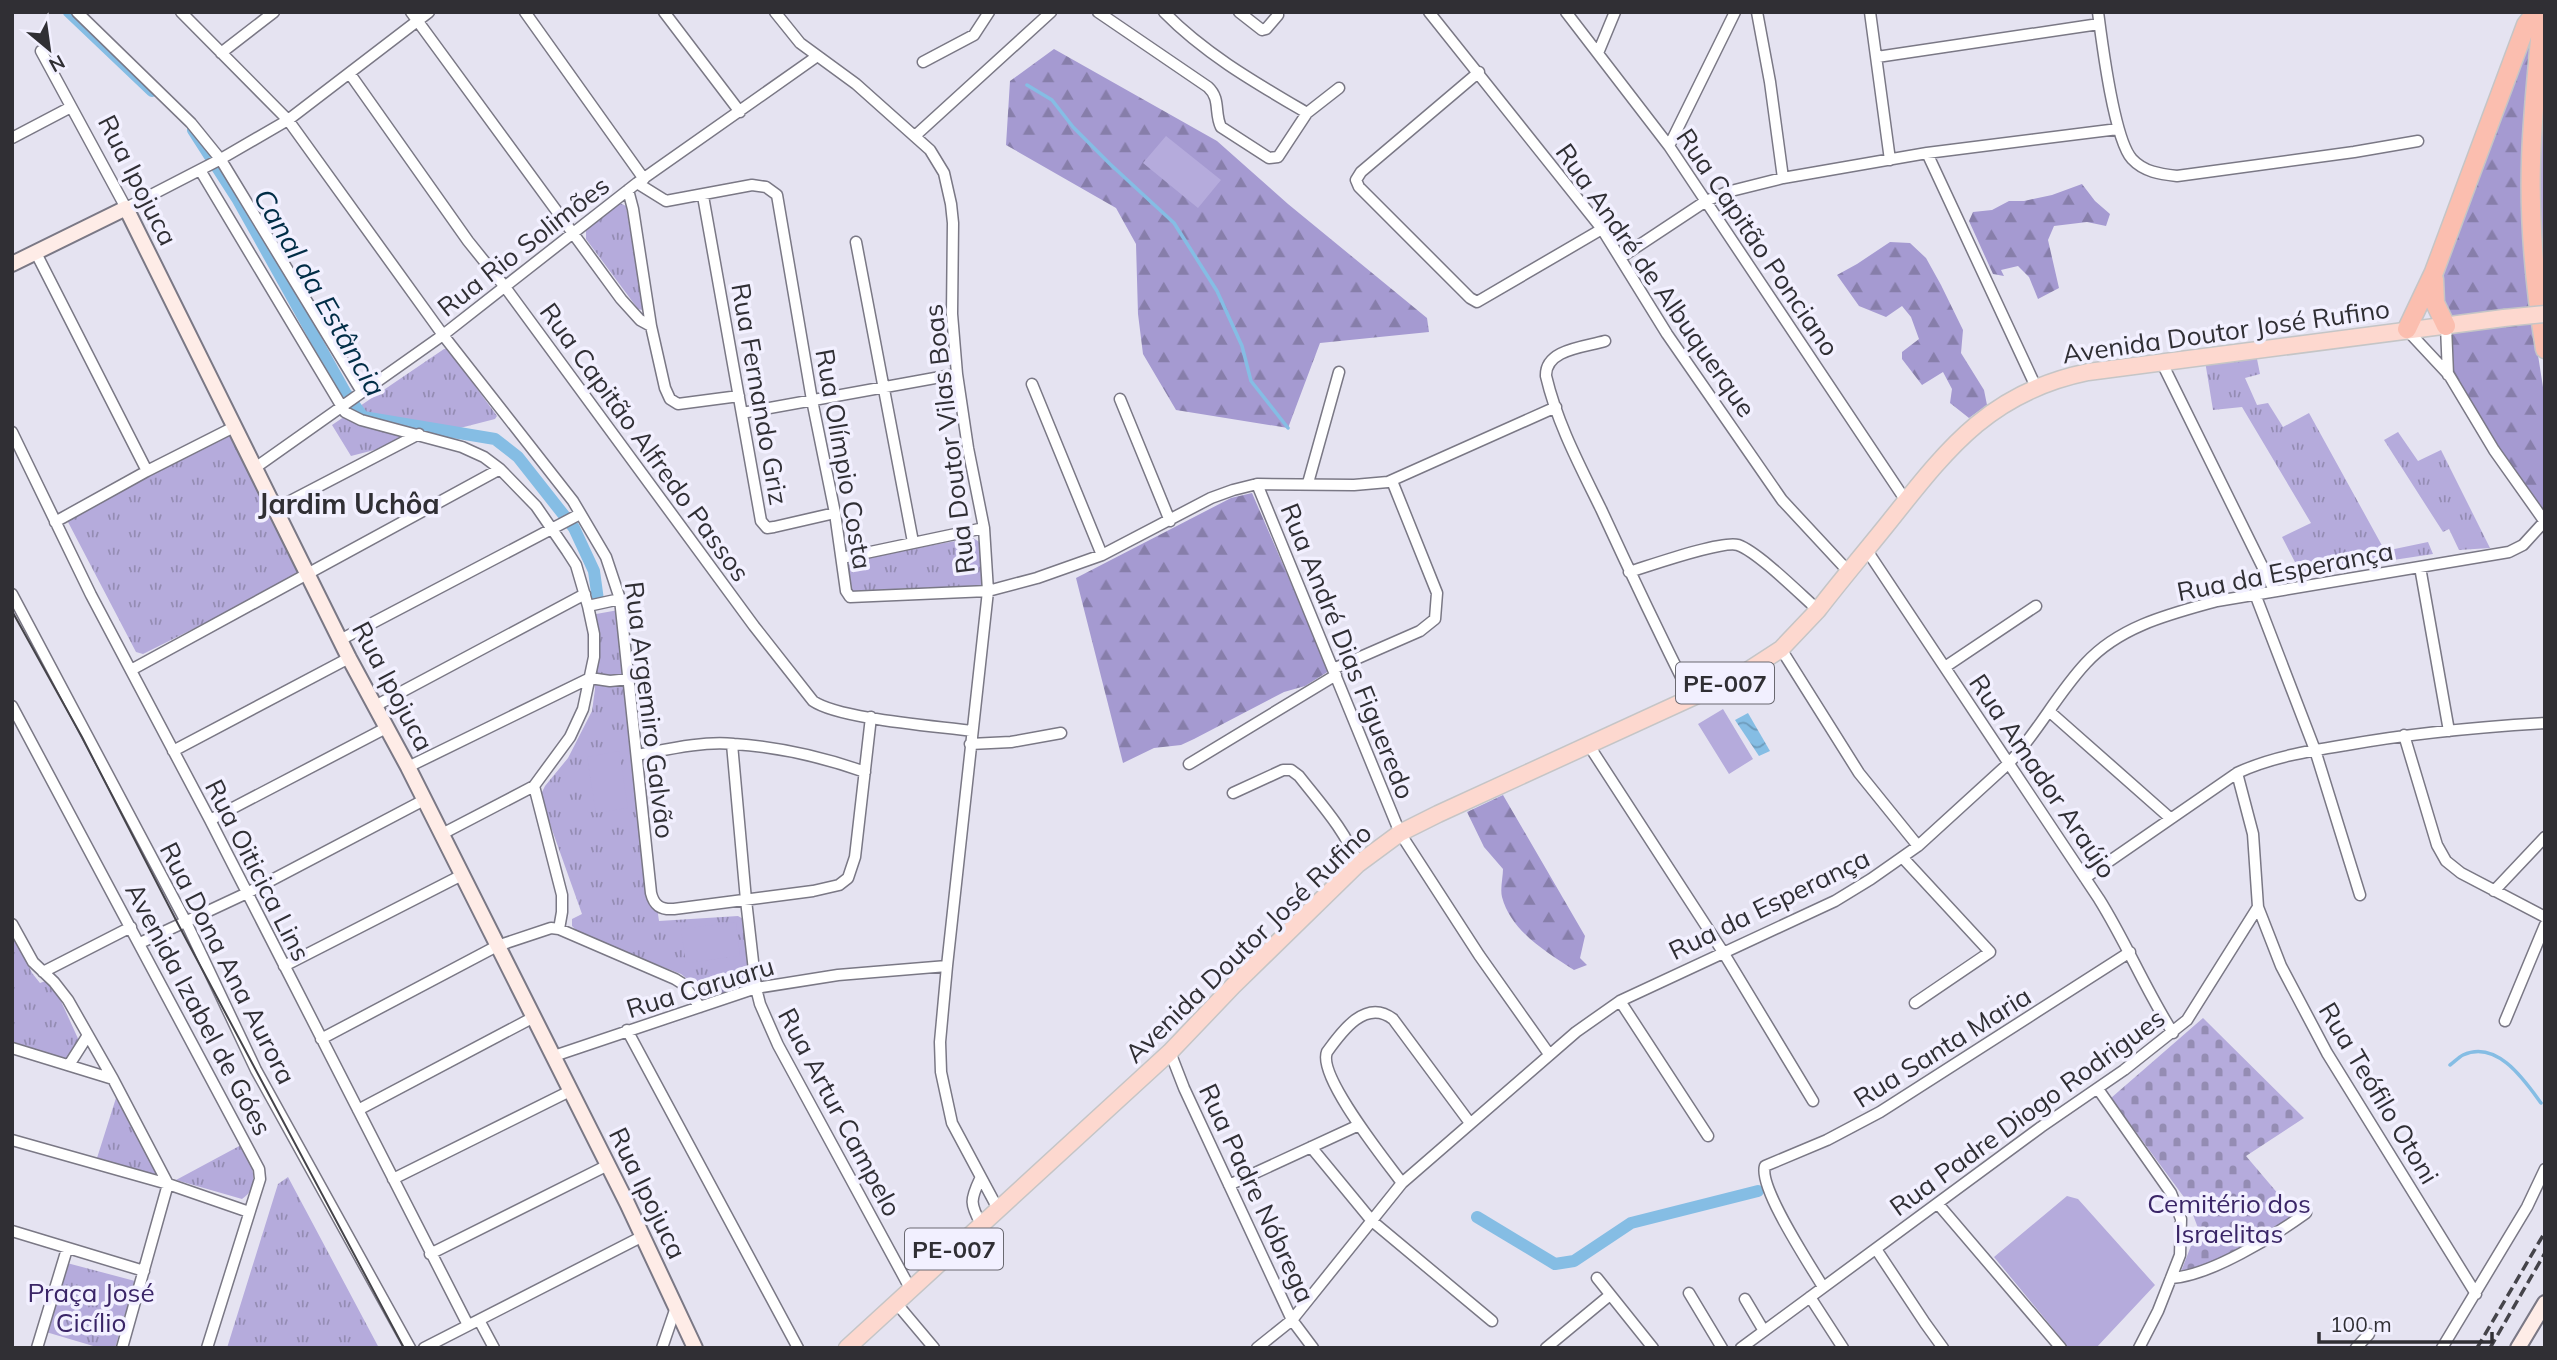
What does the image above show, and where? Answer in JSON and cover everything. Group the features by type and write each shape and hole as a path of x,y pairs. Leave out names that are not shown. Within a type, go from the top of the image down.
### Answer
{"highway":[{"path":"2407,330 2434,272 2526,25 2536,12"},
{"path":"2542,12 2530,195 2532,249 2545,349"},
{"path":"2434,272 2434,299 2446,326"}],"main road":[{"path":"12,264 126,208"},
{"name":"Rua Ipojuca","path":"126,208 349,658 425,800 554,1056 695,1348"},
{"name":"Avenida Doutor José Rufino","path":"847,1348 1170,1052 1233,986 1358,864 1400,833 1741,675 1781,649 1818,610 1958,439 1992,411 2036,387 2078,374 2161,361 2545,314"},
{"path":"2518,1348 2545,1303"}],"street":[{"path":"77,12 191,123 220,160 360,394"},
{"name":"Rua Argemiro Galvão","path":"181,12 288,120 443,335 561,486 606,556 620,598 651,893 656,904 667,910 746,900"},
{"path":"221,53 274,12"},
{"path":"126,208 220,160 288,120 350,75 415,16 429,12"},
{"path":"525,12 641,181 666,201 703,196"},
{"path":"664,12 740,112"},
{"name":"Rua Doutor Vilas Boas","path":"775,12 793,36 816,57 856,84 916,135 938,161 944,173 951,204 952,314 957,374 984,528 988,591 940,1042 943,1089 952,1122 998,1209"},
{"path":"923,62 974,35 989,12"},
{"path":"916,135 1051,12"},
{"path":"1098,12 1213,92 1221,127 1269,158 1276,159 1307,113 1339,88"},
{"path":"1164,12 1185,34 1210,53 1307,113"},
{"path":"1239,12 1262,30 1270,25 1278,15 1277,12"},
{"name":"Rua André de Albuquerque","path":"1429,12 1602,229 1667,334 1782,500 1848,571"},
{"name":"Rua Capitão Ponciano","path":"1566,12 1669,146 1906,501"},
{"path":"1598,53 1615,12"},
{"path":"1669,146 1735,12"},
{"path":"1756,12 1770,82 1783,178"},
{"path":"1870,12 1890,160"},
{"path":"2098,12 2118,129 2128,153 2141,167 2154,173 2177,176 2418,141"},
{"path":"415,16 631,312 651,326"},
{"path":"1877,57 2099,24"},
{"name":"Rua Ipojuca","path":"41,51 126,208"},
{"name":"Rua Rio Solimões","path":"256,468 443,335 628,190 816,57"},
{"path":"1479,72 1361,172 1357,177 1357,184 1477,302 1602,229"},
{"name":"Rua Capitão Alfredo Passos","path":"350,75 468,240 813,701 825,708 871,717 972,731"},
{"path":"12,138 72,107"},
{"path":"1620,258 1706,201 1727,192 1783,178 1927,153 2118,129"},
{"path":"1927,153 2036,387"},
{"path":"202,169 342,405"},
{"name":"Rua Olímpio Costa","path":"703,196 752,185 774,191 779,201 835,513 846,593 850,597 988,591"},
{"path":"628,190 651,326 670,400 678,404 739,396"},
{"name":"Rua Fernando Griz","path":"703,196 759,516 765,526 774,527 835,513"},
{"path":"856,242 886,387 913,542"},
{"path":"36,253 147,471"},
{"path":"2446,326 2449,376"},
{"path":"2407,330 2449,376 2494,450 2545,522"},
{"path":"1605,341 1560,354 1548,363 1546,376 1565,432 1629,572 1691,697"},
{"path":"2161,361 2274,590"},
{"path":"1308,483 1339,372"},
{"path":"742,413 957,374"},
{"path":"1032,384 1102,555"},
{"path":"1120,400 1170,521"},
{"name":"Rua Argemiro Galvão","path":"342,405 351,416 360,420 419,434 484,457 500,469 536,506 576,565 589,606 594,634 594,657 579,720 534,786"},
{"path":"988,591 1048,575 1102,555 1211,498 1233,490 1258,484 1354,485 1392,481 1556,407"},
{"path":"55,522 234,427"},
{"name":"Rua Oiticica Lins","path":"12,432 55,522 468,1325"},
{"path":"275,509 419,434"},
{"path":"131,670 500,469"},
{"path":"1189,764 1335,672 1420,631 1435,619 1437,593 1392,481"},
{"name":"Rua André Dias Figueredo","path":"1258,484 1400,833 1479,955 1549,1054"},
{"path":"340,640 579,514"},
{"name":"Rua da Esperança","path":"1257,1348 1292,1320 1402,1183 1549,1054 1620,1001 1835,901 1903,858 2009,763 2085,664 2121,636 2171,613 2255,594 2509,552 2523,545 2545,522"},
{"path":"842,558 984,528"},
{"path":"1629,572 1735,544 1773,570 1818,610"},
{"name":"Rua Amador Araújo","path":"1866,550 2099,899 2173,1033"},
{"path":"2420,567 2449,731"},
{"name":"Rua Dona Ana Aurora","path":"12,594 185,920 256,1070 410,1348"},
{"path":"375,706 585,594"},
{"path":"2255,594 2315,750 2361,895"},
{"path":"589,606 620,598"},
{"path":"1945,667 2036,606"},
{"path":"1781,649 1859,773 1918,846"},
{"path":"173,751 349,658"},
{"path":"408,767 590,678 610,681 629,679"},
{"name":"Avenida Izabel de Góes","path":"12,706 259,1169 260,1179 207,1348"},
{"path":"2050,712 2171,818"},
{"path":"746,900 826,888 839,885 848,878 855,857 871,717"},
{"path":"2085,878 2237,773 2252,766 2315,750 2404,735 2545,723"},
{"path":"210,820 386,728"},
{"path":"970,744 1011,742 1061,733"},
{"path":"2404,735 2442,855 2461,873 2545,917"},
{"path":"637,755 682,747 732,744 792,751 835,761 865,772"},
{"name":"Rua Artur Campelo","path":"732,744 756,988 778,1045 911,1290"},
{"path":"1588,744 1723,952 1813,1101"},
{"path":"1233,793 1283,770 1292,770 1335,824 1353,851 1358,864"},
{"path":"2237,773 2253,834 2258,907"},
{"path":"442,834 534,786 562,895 559,929"},
{"path":"139,943 247,893 425,800"},
{"path":"2494,891 2545,837"},
{"path":"1903,858 1990,952 1915,1003"},
{"path":"284,966 462,875"},
{"name":"Rua Padre Diogo Rodrigues","path":"1741,1348 2173,1033 2187,1020 2258,907"},
{"name":"Rua Teófilo Otoni","path":"2258,907 2271,944 2327,1053 2476,1294"},
{"path":"12,924 26,952 60,988 169,1184 121,1348"},
{"path":"2505,1021 2545,925"},
{"path":"43,972 131,927"},
{"path":"321,1038 497,946 541,930 559,929 675,979 683,984 700,1007"},
{"name":"Rua Santa Maria","path":"1823,1287 1773,1201 1764,1168 1827,1140 1880,1112 2130,952"},
{"name":"Rua Caruaru","path":"554,1056 756,988 838,975 947,966"},
{"path":"1620,1001 1708,1136"},
{"path":"1402,1183 1359,1125 1328,1073 1325,1057 1352,1021 1371,1011 1379,1011 1394,1019 1470,1124"},
{"path":"358,1110 534,1017"},
{"path":"627,1030 798,1348"},
{"path":"69,1065 88,1035"},
{"path":"12,1048 113,1079"},
{"name":"Rua Padre Nóbrega","path":"1170,1052 1292,1320 1313,1348"},
{"path":"2098,1089 2177,1206 2181,1220 2180,1255 2139,1348"},
{"path":"393,1179 570,1091"},
{"path":"1229,1185 1359,1125"},
{"path":"12,1140 169,1184 249,1212"},
{"path":"1311,1147 1371,1222 1492,1321"},
{"path":"430,1254 608,1165"},
{"path":"2445,1344 2527,1207 2545,1169"},
{"path":"980,1179 972,1199 972,1207 981,1224"},
{"path":"1938,1204 2061,1348"},
{"path":"2171,1278 2190,1276 2207,1269 2287,1227 2306,1213"},
{"path":"12,1231 144,1271"},
{"path":"424,1348 643,1236"},
{"path":"37,1348 66,1249"},
{"path":"1876,1249 1924,1324 1943,1348"},
{"path":"1597,1278 1653,1348"},
{"path":"1689,1293 1721,1348"},
{"path":"1546,1348 1610,1295"},
{"path":"1810,1297 1843,1348"},
{"path":"1745,1299 1764,1331"},
{"path":"897,1304 934,1348"},
{"path":"662,1348 676,1307"},
{"path":"479,1320 494,1348"},
{"path":"2356,1348 2369,1334"}],"green space":[{"path":"2535,18 2537,35 2522,234 2532,313 2457,320 2443,311 2438,277"},
{"path":"2545,20 2545,309 2530,235"},
{"path":"1054,49 1217,141 1288,204 1427,318 1429,332 1320,343 1288,428 1176,410 1143,354 1138,314 1136,244 1116,208 1006,145 1010,81"},
{"path":"1166,136 1221,180 1198,208 1143,163"},
{"path":"2082,184 2110,214 2106,226 2087,222 2054,226 2048,240 2059,288 2038,299 2029,277 2018,266 2001,270 2004,276 1993,274 1969,221 1973,212 1992,210 2009,201 2052,195"},
{"path":"620,203 626,206 644,307 642,310 638,309 586,239 586,230"},
{"path":"1890,242 1910,243 1926,258 1963,330 1961,353 1984,390 1987,405 1969,418 1950,403 1952,389 1943,372 1922,385 1902,359 1902,352 1919,339 1911,317 1902,306 1886,317 1859,306 1837,275"},
{"path":"2533,323 2545,400 2545,518 2465,404 2447,359 2448,344 2453,331"},
{"path":"444,349 448,349 497,416 495,419 351,456 332,425"},
{"path":"2257,359 2260,374 2245,378 2257,405 2268,403 2283,427 2309,413 2385,551 2428,542 2433,554 2274,578 2273,571 2296,564 2282,537 2311,523 2242,407 2213,410 2205,361"},
{"path":"2398,432 2418,461 2441,450 2490,548 2459,550 2449,529 2443,532 2384,440"},
{"path":"231,434 302,571 293,579 143,654 136,652 68,522 72,514 223,435"},
{"path":"1252,493 1329,671 1305,686 1284,692 1181,745 1154,748 1123,763 1076,578 1231,498"},
{"path":"973,538 981,543 983,584 979,586 895,589 851,596 845,567 847,560"},
{"path":"624,609 659,921 738,916 745,920 749,984 744,989 714,1000 681,974 581,935 572,926 572,919 582,914 540,796 568,758 592,711 595,689 585,616"},
{"path":"1723,709 1753,759 1729,774 1698,724"},
{"path":"619,751 628,808 596,813 587,757"},
{"path":"1503,795 1585,936 1580,958 1587,965 1574,970 1552,956 1521,930 1507,909 1501,894 1503,869 1484,847 1467,812"},
{"path":"736,922 740,956 686,963 681,929"},
{"path":"12,932 32,973 40,983 51,979 80,1043 67,1060 12,1043"},
{"name":"Cemitério dos Israelitas","path":"2203,1018 2304,1118 2246,1156 2297,1216 2223,1260 2180,1274 2198,1228 2189,1204 2111,1098"},
{"path":"116,1098 156,1173 155,1175 97,1158"},
{"path":"243,1144 253,1180 248,1194 242,1199 176,1180"},
{"path":"288,1177 379,1348 227,1348 278,1184"},
{"path":"2067,1196 2078,1199 2155,1285 2096,1348 2069,1348 1994,1257"},
{"name":"Praça José Cicílio","path":"67,1263 135,1281 115,1348 100,1348 46,1332"}],"water":[{"path":"1748,713 1770,751 1759,756 1735,720"}],"waterway":[{"name":"Canal da Estância","path":"69,12 152,91"},
{"path":"1027,85 1052,100 1073,127 1174,223 1217,291 1242,346 1251,381 1288,428"},
{"name":"Canal da Estância","path":"193,130 238,200 345,392 363,417 495,439 518,457 574,528 594,571 598,600"},
{"path":"2450,1065 2463,1055 2475,1052 2498,1057 2518,1074 2541,1103"},
{"name":"Canal da Estância","path":"1477,1217 1555,1264 1574,1261 1631,1223 1758,1191"}],"tram line":[{"path":"12,611 82,737 178,924 404,1348"}],"railway":[{"path":"2477,1348 2545,1232"},
{"path":"2490,1348 2545,1253"}],"district":[{"name":"Jardim Uchôa","path":"349,503"}]}
